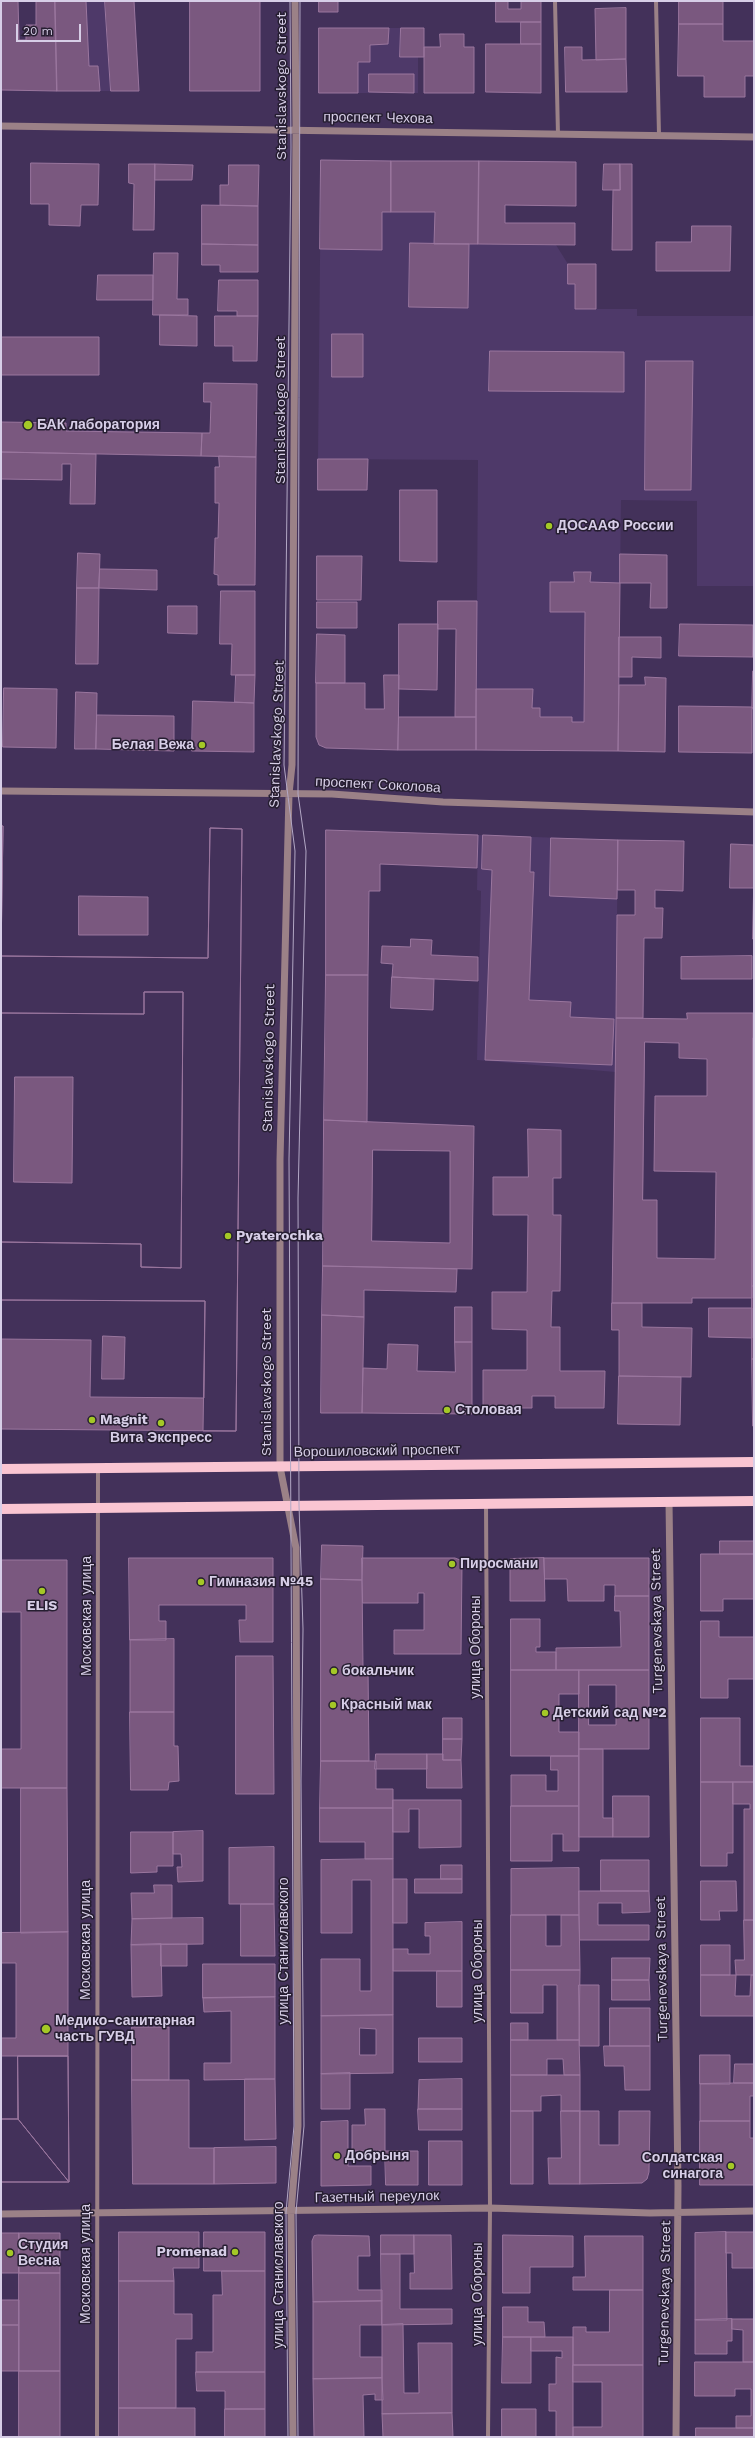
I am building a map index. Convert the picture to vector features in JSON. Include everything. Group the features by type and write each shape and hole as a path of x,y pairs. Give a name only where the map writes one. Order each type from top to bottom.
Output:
{"main road":[{"name":"Ворошиловский проспект","path":"1,1469 754,1462"},
{"path":"1,1509 754,1501"}],"street":[{"name":"Stanislavskogo Street","path":"280,1467 280,1160 289,794 292,757 296,130 295,1"},
{"path":"555,1 558,135"},
{"path":"656,1 659,135"},
{"name":"проспект Чехова","path":"1,126 754,137"},
{"name":"проспект Соколова","path":"1,791 332,794 443,802 754,812"},
{"name":"Московская улица","path":"97,2437 98,1467"},
{"name":"улица Станиславского","path":"280,1467 290,1505 296,1548 298,2118 291,2212 293,2437"},
{"name":"Turgenevskaya Street","path":"670,1501 678,2212 676,2437"},
{"name":"улица Обороны","path":"486,1504 490,2208 488,2437"},
{"name":"Газетный переулок","path":"1,2214 291,2212 490,2208 678,2212 754,2211"}],"shaded area":[{"path":"55,1 134,1 139,91 100,91"},
{"path":"319,28 424,28 424,57 418,57 418,93 319,93"},
{"name":"ДОСААФ России","path":"321,160 479,161 478,244 556,245 568,264 596,264 596,309 637,309 637,316 754,316 754,586 697,586 697,501 621,500 618,751 476,750 478,460 318,459"},
{"path":"478,835 618,840 615,1072 477,1060 481,891 477,890"}],"building":[{"path":"1,1 18,1 19,40 26,40 26,25 36,25 36,1 55,1 57,91 1,90"},
{"path":"55,1 86,1 89,66 98,66 100,91 57,91"},
{"path":"105,1 134,1 139,91 111,91"},
{"path":"190,1 260,1 260,91 190,91"},
{"path":"319,1 338,1 338,12 319,12"},
{"path":"496,1 508,1 508,9 521,9 521,1 541,1 541,22 496,22"},
{"path":"679,1 723,1 723,24 679,24"},
{"path":"626,8 626,59 596,60 595,9"},
{"path":"521,22 541,22 541,44 521,44"},
{"path":"679,24 723,24 723,41 754,41 754,76 745,76 745,97 704,97 704,76 678,76"},
{"path":"319,28 389,28 388,44 370,45 370,62 358,62 358,93 319,93"},
{"path":"401,28 424,28 424,57 400,57"},
{"path":"440,34 464,34 464,47 474,47 474,93 424,93 424,47 440,47"},
{"path":"486,44 541,44 541,93 486,92"},
{"path":"565,47 582,47 582,60 626,59 627,92 566,92"},
{"path":"369,74 414,74 414,93 369,92"},
{"path":"321,160 391,161 391,212 382,212 382,250 320,249"},
{"path":"391,161 479,161 478,244 434,244 435,212 391,212"},
{"path":"479,161 576,162 576,206 505,205 505,223 575,223 575,245 478,244"},
{"path":"31,163 99,164 98,205 81,205 80,226 49,225 49,204 31,204"},
{"path":"129,164 155,164 154,230 133,230 134,184 129,183"},
{"path":"155,164 193,165 192,180 155,180"},
{"path":"604,164 620,164 620,190 603,190"},
{"path":"620,164 632,164 632,250 612,250 613,190 620,190"},
{"path":"229,165 259,165 258,206 220,205 220,185 228,185"},
{"path":"202,205 258,206 258,245 202,244"},
{"path":"692,226 731,226 730,271 656,271 656,242 691,242"},
{"path":"410,243 469,244 468,308 409,307"},
{"path":"202,244 258,245 258,272 220,272 220,265 202,265"},
{"path":"154,253 178,253 177,299 188,299 188,315 153,315"},
{"path":"568,264 596,264 596,309 575,309 575,284 568,284"},
{"path":"98,275 153,275 153,300 97,300"},
{"path":"219,280 258,280 258,316 237,316 237,311 218,311"},
{"path":"160,315 197,316 197,346 160,345"},
{"path":"215,316 258,316 257,361 233,361 233,346 215,346"},
{"path":"332,334 363,334 363,377 332,377"},
{"path":"1,337 99,337 99,375 1,375"},
{"path":"490,351 624,352 624,392 489,391"},
{"path":"646,361 693,361 691,490 645,490"},
{"path":"204,383 257,384 256,457 201,456 202,433 210,433 211,402 204,402"},
{"path":"1,422 66,423 66,431 202,433 201,456 1,452"},
{"path":"1,452 96,454 95,504 70,504 71,464 62,464 62,480 1,479"},
{"path":"219,456 256,457 255,585 218,585 218,575 214,574 215,538 218,538 219,503 215,503 215,467 219,467"},
{"path":"318,459 368,459 367,490 318,490"},
{"path":"400,490 437,490 437,562 400,561"},
{"path":"78,553 100,554 99,588 77,588"},
{"path":"620,554 667,555 667,608 650,608 651,583 620,583"},
{"path":"317,556 362,556 361,600 317,600"},
{"path":"100,569 157,570 157,590 99,588"},
{"path":"574,572 591,572 590,582 620,583 618,751 476,750 476,689 533,689 532,708 540,708 540,717 572,717 572,722 584,722 585,612 550,612 550,582 574,582"},
{"path":"77,588 99,588 98,664 76,664"},
{"path":"221,591 255,591 255,675 231,675 232,644 220,644"},
{"path":"438,601 477,601 476,717 455,717 456,629 438,629"},
{"path":"317,602 357,602 357,628 317,628"},
{"path":"168,606 197,606 197,634 168,633"},
{"path":"754,611 754,657 753,657"},
{"path":"399,624 438,624 437,690 399,689"},
{"path":"680,624 753,625 753,657 679,656"},
{"path":"317,634 345,635 345,683 316,683"},
{"path":"619,637 661,637 661,658 632,657 632,677 619,677"},
{"path":"754,671 754,711 752,707"},
{"path":"236,675 255,675 254,703 235,702"},
{"path":"384,675 399,675 398,750 326,748 319,745 316,737 316,683 365,683 365,709 384,709"},
{"path":"645,677 666,678 665,752 618,751 619,685 645,685"},
{"path":"4,688 57,689 56,748 3,747"},
{"path":"76,692 97,693 96,749 75,749"},
{"path":"193,701 254,703 254,752 192,751"},
{"path":"679,706 752,707 752,753 679,752"},
{"path":"97,715 174,716 174,751 96,749"},
{"path":"399,717 476,717 476,750 398,750"},
{"path":"1,826 3,826 1,956"},
{"path":"1,826 3,826 1,956"},
{"path":"210,828 242,829 236,1431 203,1431 205,1301 1,1300 1,1242 141,1244 141,1267 181,1268 183,992 144,992 144,1014 1,1013 1,956 208,958"},
{"path":"210,828 242,829 236,1431 1,1429 1,1339 91,1340 90,1397 204,1398 205,1301 1,1300 1,1242 141,1244 141,1267 181,1268 183,992 144,992 144,1014 1,1013 1,956 208,958"},
{"path":"326,830 478,835 477,868 380,864 380,891 369,891 368,975 326,975"},
{"path":"483,835 531,837 530,872 534,872 529,1000 571,1002 570,1017 614,1019 612,1065 485,1060 492,870 482,869"},
{"path":"551,838 618,840 617,899 550,896"},
{"path":"618,840 684,841 683,891 655,890 655,908 663,908 662,938 644,938 643,1018 616,1018 617,915 635,915 635,890 618,890"},
{"path":"731,844 754,845 754,888 730,888"},
{"path":"754,871 754,939 753,939"},
{"path":"79,896 148,897 148,935 79,935"},
{"path":"411,939 432,940 431,955 478,957 478,981 392,977 393,964 381,963 382,946 410,947"},
{"path":"752,956 752,979 681,979 681,957"},
{"path":"326,975 368,975 367,1122 324,1120"},
{"path":"392,977 434,979 433,1010 391,1008"},
{"path":"687,1013 753,1013 752,1298 692,1298 692,1303 612,1303 616,1018 687,1019","holes":["645,1042 679,1043 679,1058 707,1059 707,1096 655,1096 654,1171 716,1172 715,1259 657,1258 657,1200 643,1200"]},
{"path":"754,1038 754,1117 753,1117"},
{"path":"15,1077 73,1077 72,1183 14,1182"},
{"path":"754,1117 754,1141 753,1141"},
{"path":"324,1120 474,1126 472,1269 323,1266","holes":["373,1150 450,1151 450,1243 372,1241"]},
{"path":"528,1129 561,1130 561,1178 553,1178 553,1215 561,1215 560,1291 552,1291 551,1327 560,1327 560,1371 605,1371 604,1408 555,1408 555,1396 532,1396 532,1408 483,1408 483,1370 527,1370 527,1330 492,1329 492,1292 527,1292 528,1215 493,1215 493,1177 528,1177"},
{"path":"753,1141 754,1286 752,1286"},
{"path":"323,1266 457,1269 456,1292 364,1290 364,1317 322,1315"},
{"path":"752,1286 754,1286 754,1359 752,1359"},
{"path":"612,1303 642,1303 642,1327 692,1328 691,1377 619,1376 619,1330 612,1330"},
{"path":"455,1307 472,1307 472,1342 455,1342"},
{"path":"709,1308 752,1308 752,1338 709,1337"},
{"path":"322,1315 364,1317 362,1413 321,1413"},
{"path":"103,1336 125,1337 124,1379 102,1379"},
{"path":"455,1342 472,1342 472,1414 362,1413 363,1368 387,1369 388,1344 418,1345 417,1371 455,1372"},
{"path":"752,1359 754,1359 754,1426 753,1426"},
{"path":"619,1376 681,1377 680,1425 618,1424"},
{"path":"720,1541 754,1541 754,1554 720,1554"},
{"path":"322,1545 363,1546 362,1580 321,1579"},
{"path":"701,1554 754,1554 754,1599 723,1599 723,1611 701,1611"},
{"name":"Гимназия №45","path":"129,1558 273,1558 273,1642 240,1642 239,1620 246,1620 246,1605 159,1605 159,1621 166,1621 166,1640 130,1640"},
{"path":"362,1558 455,1558 460,1560 462,1564 461,1654 394,1654 394,1630 424,1630 424,1593 418,1593 418,1603 363,1603"},
{"path":"544,1558 649,1558 649,1596 615,1596 615,1585 604,1585 604,1601 568,1601 567,1579 545,1579"},
{"path":"544,1558 545,1601 510,1601 510,1559"},
{"path":"1,1560 67,1560 67,1788 1,1788 1,1749 21,1749 21,1612 1,1612"},
{"path":"321,1579 362,1580 363,1668 368,1668 369,1761 321,1761"},
{"path":"615,1596 649,1596 649,1670 556,1670 556,1648 621,1647 620,1611 615,1611"},
{"path":"511,1619 540,1619 540,1647 536,1647 536,1652 556,1652 556,1670 511,1670"},
{"path":"701,1621 719,1621 719,1637 754,1637 754,1679 728,1679 728,1698 701,1698"},
{"path":"174,1639 174,1712 130,1712 130,1640"},
{"path":"236,1656 273,1656 274,1794 236,1794"},
{"name":"Детский сад №2","path":"511,1670 579,1670 579,1694 559,1694 559,1732 579,1732 579,1756 511,1756"},
{"path":"579,1670 649,1670 649,1749 579,1749","holes":["589,1685 616,1685 616,1725 589,1725"]},
{"path":"130,1712 174,1712 174,1746 178,1746 179,1781 169,1782 168,1790 131,1790"},
{"path":"443,1718 462,1718 462,1739 443,1739"},
{"path":"701,1718 740,1718 740,1766 754,1766 754,1782 701,1782"},
{"path":"443,1739 462,1739 461,1760 443,1760"},
{"path":"579,1749 603,1749 603,1818 613,1818 613,1837 579,1837"},
{"path":"376,1754 427,1754 427,1769 375,1769"},
{"path":"427,1754 443,1754 443,1760 461,1760 462,1788 427,1788"},
{"path":"551,1756 579,1756 579,1806 511,1806 511,1775 546,1775 546,1791 558,1791 558,1770 551,1770"},
{"path":"321,1761 376,1761 376,1789 393,1789 393,1808 320,1808"},
{"path":"701,1782 733,1782 733,1853 727,1853 727,1866 701,1866"},
{"path":"733,1782 754,1782 754,1920 744,1920 744,1809 750,1809 750,1804 733,1804"},
{"path":"21,1788 67,1788 68,1932 21,1933"},
{"path":"613,1796 649,1796 649,1837 613,1837"},
{"path":"393,1800 461,1800 461,1847 419,1848 419,1809 409,1809 409,1832 393,1832"},
{"path":"511,1806 579,1806 579,1851 563,1851 563,1834 552,1834 552,1861 511,1861"},
{"path":"320,1808 393,1808 393,1859 365,1859 365,1842 320,1842"},
{"path":"203,1831 203,1881 178,1882 177,1867 182,1867 181,1854 173,1854 173,1832"},
{"path":"131,1832 173,1832 173,1866 157,1866 157,1872 131,1873"},
{"path":"274,1847 274,1904 229,1904 229,1848"},
{"path":"393,1859 393,2015 321,2016 321,1959 360,1959 360,1991 371,1991 371,1880 352,1880 352,1933 321,1933 321,1860"},
{"path":"601,1860 649,1860 649,1891 601,1891"},
{"path":"441,1865 462,1865 462,1879 441,1879"},
{"path":"579,1868 579,1915 511,1915 511,1869"},
{"path":"393,1879 407,1879 407,1923 393,1923"},
{"path":"415,1879 462,1879 462,1893 415,1893"},
{"path":"701,1881 736,1881 737,1911 719,1911 720,1920 701,1920"},
{"path":"154,1885 172,1885 172,1918 132,1919 131,1893 154,1893"},
{"path":"579,1891 649,1891 650,1912 622,1913 622,1903 598,1903 598,1925 649,1925 649,1940 580,1940"},
{"path":"241,1904 274,1904 275,1956 241,1956"},
{"path":"511,1915 546,1915 546,1946 561,1946 561,1915 579,1915 580,1970 511,1970"},
{"path":"203,1918 203,1944 131,1945 132,1919"},
{"path":"744,1920 754,1920 754,1975 736,1975 735,1960 744,1960"},
{"path":"462,1922 462,1971 393,1971 393,1949 408,1949 408,1954 430,1954 430,1936 425,1936 425,1923"},
{"path":"68,1932 68,2056 1,2056 1,2038 16,2038 16,1963 1,1963 1,1933"},
{"path":"161,1944 162,1996 132,1997 131,1945"},
{"path":"161,1944 187,1944 187,1966 161,1966"},
{"path":"701,1945 730,1945 730,1975 701,1975"},
{"path":"612,1958 650,1958 649,1980 612,1980"},
{"path":"203,1964 275,1964 275,1997 203,1998"},
{"path":"511,1970 580,1970 579,2040 557,2040 557,1985 543,1985 543,2013 511,2013"},
{"path":"437,1971 462,1971 462,2007 437,2007"},
{"path":"701,1975 736,1975 735,1996 750,1996 751,1975 754,1975 754,2016 701,2016"},
{"path":"612,1980 649,1980 650,2000 612,2000"},
{"path":"579,1985 599,1985 599,2046 580,2046"},
{"path":"275,1997 275,2079 204,2080 204,2063 231,2063 231,2011 204,2012 203,1998"},
{"path":"610,2008 650,2008 650,2046 610,2046"},
{"path":"393,2015 393,2073 321,2074 321,2016","holes":["360,2028 376,2029 376,2055 360,2055"]},
{"path":"511,2023 528,2023 528,2040 511,2040"},
{"path":"132,2027 169,2027 169,2080 132,2080"},
{"path":"419,2038 462,2038 462,2062 419,2062"},
{"path":"511,2040 579,2040 580,2075 564,2075 563,2059 547,2059 547,2075 511,2075"},
{"path":"604,2046 650,2046 650,2090 625,2090 624,2066 605,2066"},
{"path":"700,2055 730,2055 730,2084 700,2084"},
{"path":"18,2056 68,2056 69,2182 1,2182 1,2119 18,2119"},
{"path":"18,2056 68,2056 69,2182 18,2119"},
{"path":"735,2064 754,2064 754,2083 734,2083"},
{"path":"350,2073 350,2109 321,2109 321,2074"},
{"path":"511,2075 580,2075 580,2111 561,2111 561,2095 541,2096 541,2111 511,2111"},
{"path":"245,2079 275,2079 276,2139 245,2140"},
{"path":"462,2079 462,2109 418,2109 419,2080"},
{"path":"132,2080 189,2080 189,2148 214,2148 214,2184 133,2184"},
{"path":"754,2083 754,2096 750,2096 750,2121 700,2121 700,2084"},
{"path":"365,2109 385,2109 385,2151 352,2151 352,2125 365,2125"},
{"path":"418,2109 462,2109 462,2130 419,2130"},
{"path":"511,2111 533,2111 533,2184 511,2184"},
{"path":"561,2111 580,2111 580,2184 549,2184 548,2158 561,2158"},
{"path":"580,2111 599,2111 599,2145 619,2145 619,2111 650,2111 649,2172 647,2179 642,2183 580,2184"},
{"path":"1,2119 18,2119 69,2182 1,2182"},
{"path":"348,2121 348,2166 371,2166 371,2185 321,2186 321,2122"},
{"path":"700,2121 750,2121 750,2138 754,2138 754,2185 700,2185"},
{"path":"429,2141 462,2141 462,2185 429,2185"},
{"path":"276,2147 276,2183 214,2184 214,2148"},
{"path":"385,2151 418,2151 418,2185 386,2185"},
{"path":"119,2232 199,2232 199,2268 173,2268 174,2281 119,2281"},
{"name":"Promenad","path":"204,2232 265,2232 265,2271 204,2271"},
{"path":"726,2232 754,2232 754,2268 732,2268 732,2253 726,2253"},
{"path":"726,2232 727,2320 695,2320 695,2233"},
{"name":"Студия Весна","path":"1,2233 19,2233 19,2273 1,2273"},
{"path":"19,2233 60,2233 60,2273 19,2273"},
{"path":"381,2235 414,2235 414,2254 381,2254"},
{"path":"414,2235 451,2235 452,2289 410,2289 410,2273 414,2273"},
{"path":"503,2235 573,2236 573,2267 530,2267 530,2293 503,2293"},
{"path":"314,2236 369,2236 370,2256 358,2256 358,2290 382,2290 382,2301 313,2302 312,2241"},
{"path":"585,2236 643,2236 643,2290 573,2290 573,2277 585,2277"},
{"path":"381,2254 400,2254 400,2309 452,2309 452,2324 382,2325"},
{"path":"222,2271 265,2271 265,2372 196,2372 196,2352 213,2352 213,2295 222,2295"},
{"path":"19,2273 60,2273 60,2371 19,2371"},
{"path":"119,2281 174,2281 174,2314 192,2314 192,2339 176,2339 176,2408 119,2408"},
{"path":"610,2290 643,2290 643,2365 573,2365 573,2327 586,2327 586,2332 609,2332"},
{"name":"Студия Весна","path":"1,2300 19,2300 19,2325 1,2325"},
{"path":"382,2301 382,2325 360,2325 360,2357 382,2357 382,2378 313,2379 313,2302"},
{"path":"503,2307 528,2307 528,2322 544,2322 545,2337 503,2337"},
{"path":"732,2319 732,2341 727,2341 727,2354 695,2354 695,2320"},
{"path":"732,2319 754,2319 754,2362 743,2362 743,2330 732,2329"},
{"path":"403,2324 404,2393 419,2393 418,2343 452,2343 452,2413 382,2414 382,2325"},
{"path":"1,2325 19,2325 19,2371 1,2371"},
{"path":"503,2337 531,2337 531,2383 502,2383"},
{"path":"531,2337 573,2337 573,2437 556,2437 556,2411 549,2411 549,2384 556,2384 556,2357 562,2358 562,2351 531,2351"},
{"path":"695,2362 754,2362 754,2428 736,2428 736,2416 751,2416 751,2389 735,2389 735,2396 695,2396"},
{"path":"573,2365 643,2365 643,2437 573,2437 573,2427 602,2427 602,2382 573,2382"},
{"path":"19,2371 60,2371 60,2437 19,2437"},
{"path":"196,2372 265,2372 265,2409 225,2409 225,2391 197,2391"},
{"path":"382,2378 383,2400 375,2400 375,2394 363,2395 364,2437 314,2437 313,2379"},
{"path":"119,2408 195,2408 195,2437 119,2437"},
{"path":"225,2409 265,2409 265,2437 225,2437"},
{"path":"502,2409 536,2409 536,2437 502,2437"},
{"path":"452,2413 453,2437 383,2437 382,2414"},
{"path":"696,2428 754,2428 754,2437 696,2437"}],"tram line":[{"path":"288,2437 286,2212 294,2126 289,1159 295,851 284,765 291,147 290,1"},
{"path":"298,2437 296,2212 304,2126 301,1781 303,1629 299,1505 298,1198 306,851 298,794 300,1"}],"place":[{"name":"БАК лаборатория","path":"28,425"},
{"name":"ДОСААФ России","path":"549,526"},
{"name":"Белая Вежа","path":"202,745"},
{"name":"Pyaterochka","path":"228,1236"},
{"name":"Столовая","path":"447,1410"},
{"name":"Magnit","path":"92,1420"},
{"name":"Вита Экспресс","path":"161,1423"},
{"name":"Пиросмани","path":"452,1564"},
{"name":"Гимназия №45","path":"201,1582"},
{"name":"ELIS","path":"42,1591"},
{"name":"бокальчик","path":"334,1671"},
{"name":"Красный мак","path":"333,1705"},
{"name":"Детский сад №2","path":"545,1713"},
{"name":"Медико-санитарная часть ГУВД","path":"46,2029"},
{"name":"Добрыня","path":"337,2156"},
{"name":"Солдатская синагога","path":"731,2166"},
{"name":"Promenad","path":"235,2252"},
{"name":"Студия Весна","path":"10,2253"}]}
